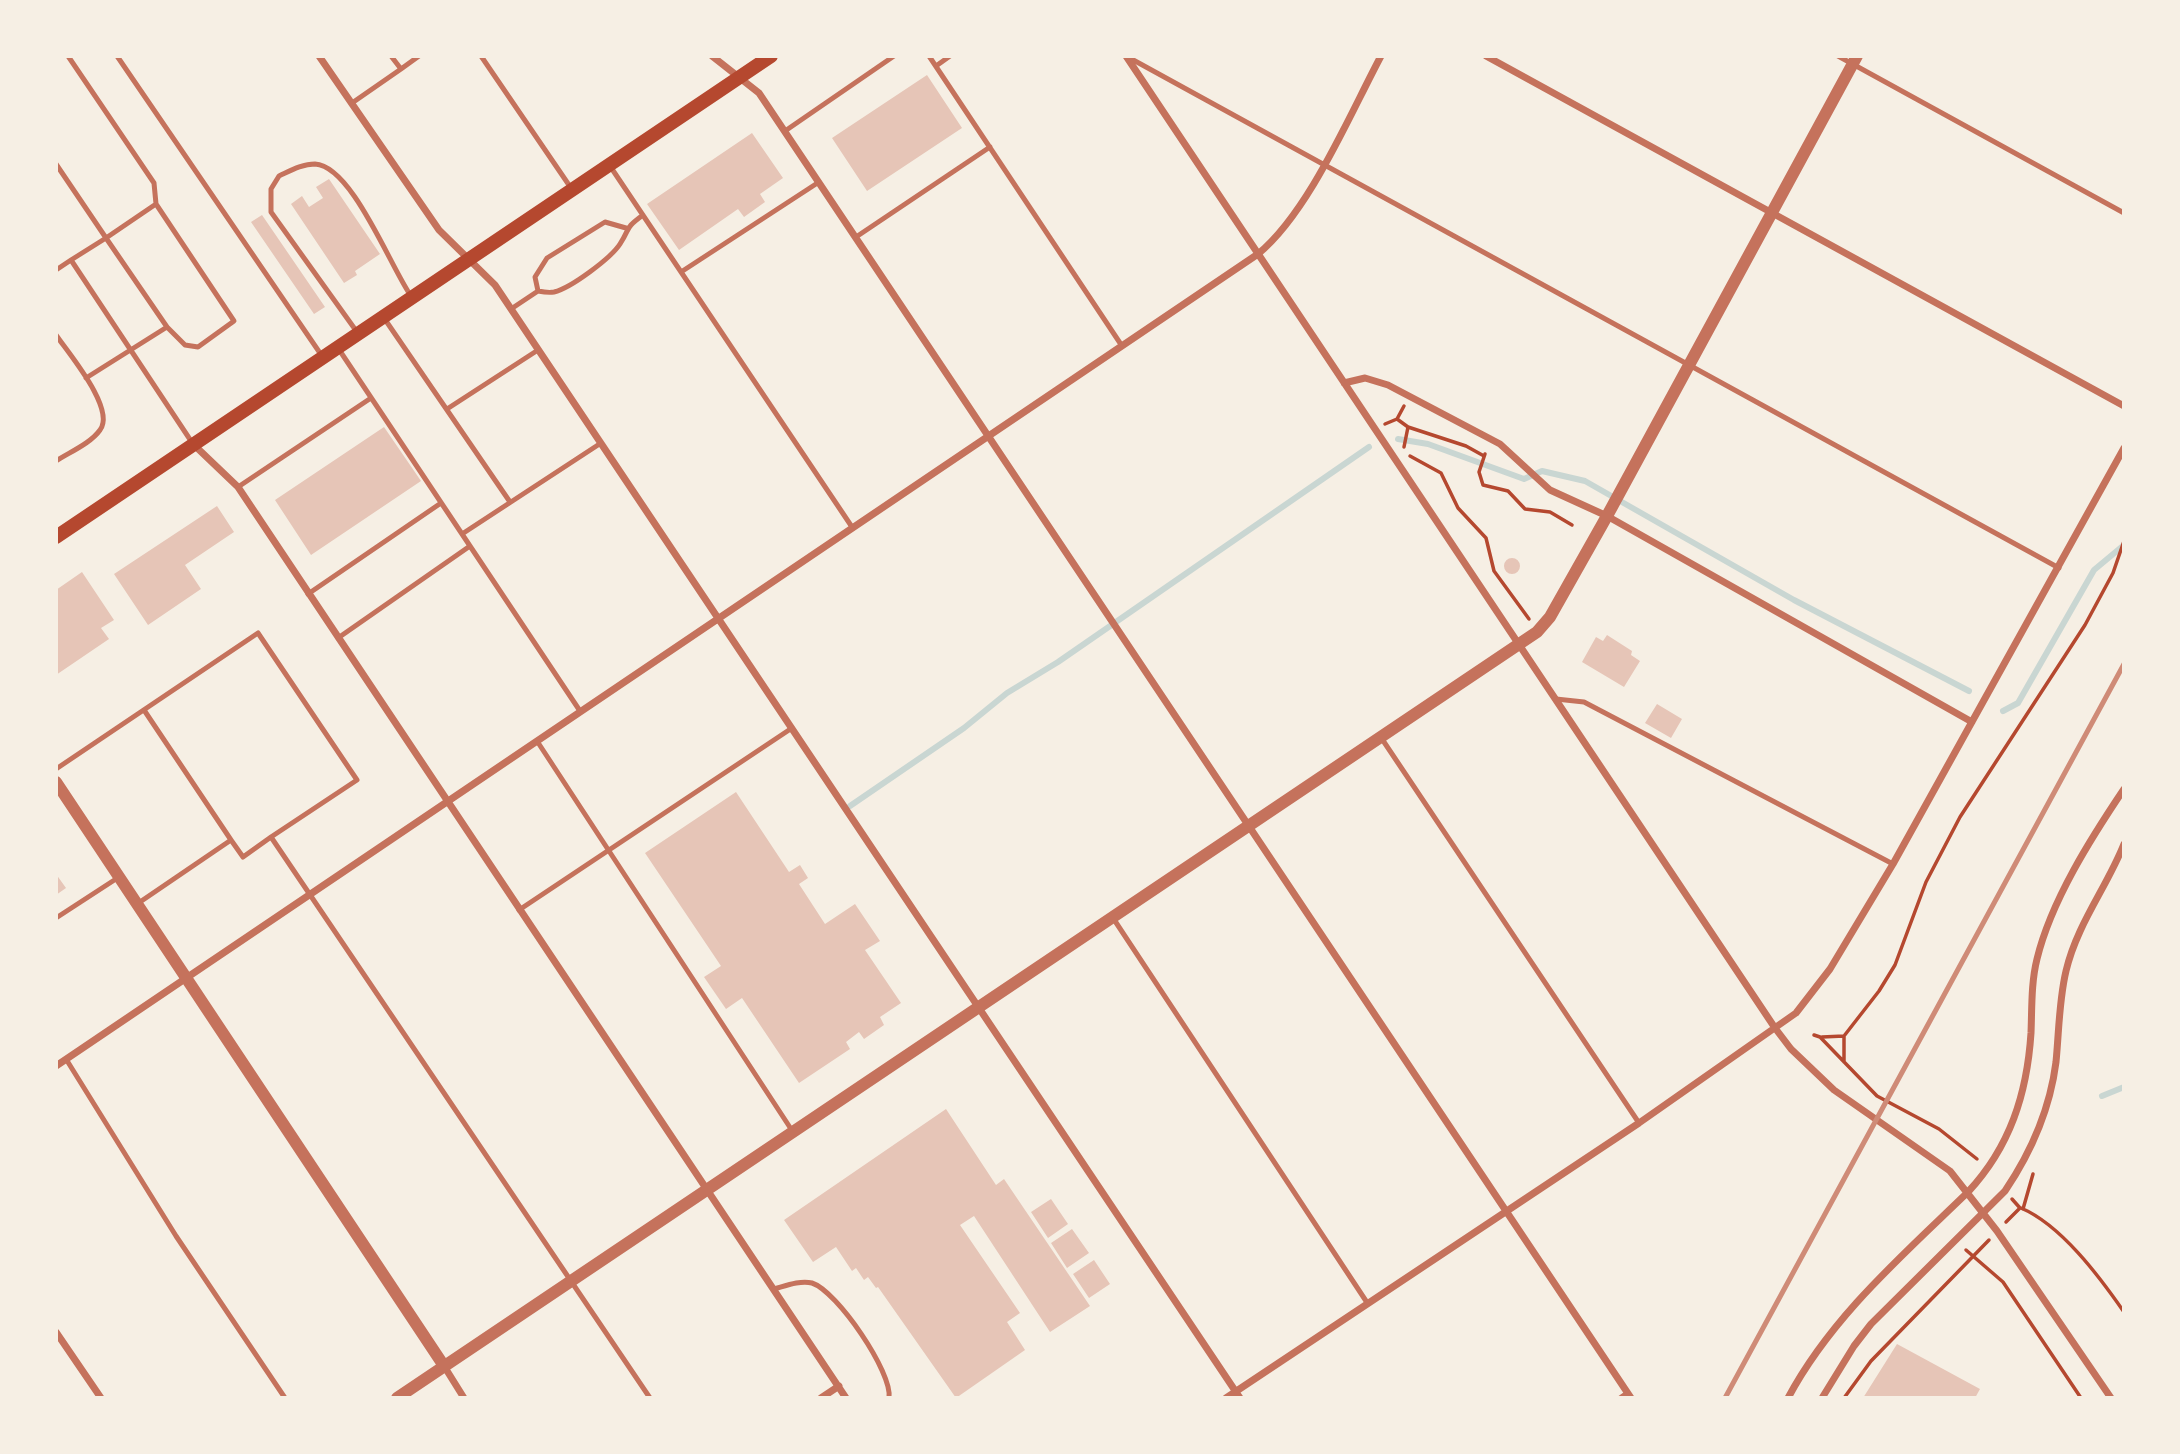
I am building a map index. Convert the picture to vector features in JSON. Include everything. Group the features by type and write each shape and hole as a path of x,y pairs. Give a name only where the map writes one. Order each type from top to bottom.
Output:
{"main road":[{"path":"56,537 468,257 771,56"}],"street":[{"path":"319,56 439,230 495,285 1238,1395"},
{"path":"712,56 759,93 1629,1396"},
{"path":"1126,56 1775,1028 1791,1049 1834,1090 1950,1171 1984,1213 2111,1398"},
{"path":"59,1062 1258,254 1287,226 1381,56"},
{"path":"1486,56 2124,406"},
{"path":"397,1398 1519,644 1550,617 1855,60"},
{"path":"1344,383 1365,379 1388,385 1500,444 1550,490 1609,511 1972,722"},
{"path":"193,444 238,487 846,1398"},
{"path":"1226,1398 1238,1395 1796,1013 1830,969 1893,864 2124,448"},
{"path":"56,782 464,1398"},
{"path":"1788,1398 1812,1355 1838,1322 1968,1192 1987,1171 2003,1147 2017,1112 2028,1069 2032,987 2045,932 2058,902 2124,789"},
{"path":"1822,1398 1871,1324 2005,1191 2037,1135 2052,1086 2060,1008 2072,950 2124,844"},
{"path":"56,1332 101,1398"},
{"path":"821,1398 839,1386"}],"lane":[{"path":"56,164 167,327 185,345 198,348 234,321 156,204 154,183 68,56"},
{"path":"117,56 322,356"},
{"path":"391,56 401,69"},
{"path":"352,103 419,56"},
{"path":"481,56 571,188"},
{"path":"785,131 894,56"},
{"path":"929,56 1122,346"},
{"path":"936,66 950,56"},
{"path":"1126,56 2059,568"},
{"path":"1838,56 1855,60 2124,213"},
{"path":"856,237 990,147"},
{"path":"608,163 852,527"},
{"path":"357,332 271,212 271,189 279,176 314,164 329,168 342,178 382,242 394,271 411,296"},
{"path":"681,272 819,182"},
{"path":"56,270 156,204"},
{"path":"511,309 538,291 552,293 566,287 610,256 621,243 626,228 643,215"},
{"path":"538,291 535,277 547,258 605,222 626,228"},
{"path":"71,260 128,350 193,444"},
{"path":"382,315 510,502"},
{"path":"86,378 167,327"},
{"path":"56,335 102,404 104,418 102,428 56,461"},
{"path":"336,346 580,712"},
{"path":"447,409 538,350"},
{"path":"238,487 371,398"},
{"path":"461,534 601,443"},
{"path":"309,594 441,503"},
{"path":"338,638 470,546"},
{"path":"56,769 258,633 356,780 243,857 144,710"},
{"path":"1556,699 1584,702 1893,864"},
{"path":"519,910 792,728"},
{"path":"1380,737 1639,1123"},
{"path":"537,741 793,1132"},
{"path":"271,837 650,1398"},
{"path":"137,904 231,840"},
{"path":"56,918 119,877"},
{"path":"1112,917 1368,1304"},
{"path":"59,1062 285,1398"},
{"path":"774,1289 804,1282 828,1292 881,1367 890,1390 889,1398"},
{"path":"1620,1398 1629,1396"}],"path":[{"path":"1390,422 1397,419 1404,407"},
{"path":"1397,419 1408,427 1466,446 1484,456 1479,472 1483,485 1508,491 1525,509 1550,512 1572,525"},
{"path":"1408,427 1404,446 1413,458 1441,472 1458,508 1486,538 1494,571 1522,609"},
{"path":"1843,1062 1844,1036 1879,991 1895,965 1926,882 1960,817 2085,625 2118,560 2124,541"},
{"path":"1814,1035 1844,1036"},
{"path":"1820,1037 1885,1101 1939,1129 1974,1156"},
{"path":"2012,1200 2020,1208 2039,1216 2055,1229 2124,1312"},
{"path":"2011,1217 2020,1208"},
{"path":"1966,1250 2003,1282 2081,1398"},
{"path":"1844,1398 1871,1361 1979,1250"}],"building":[{"path":"927,75 962,128 867,191 832,138"},
{"path":"752,133 783,178 760,194 765,202 744,217 738,209 679,250 647,204"},
{"path":"329,179 380,254 355,271 357,275 344,283 291,204 302,196 309,207 323,198 316,187"},
{"path":"262,215 325,307 314,314 251,222"},
{"path":"384,427 421,481 311,555 275,500"},
{"path":"217,506 234,532 185,565 201,589 148,625 114,574"},
{"path":"1512,558 1520,566 1512,574 1504,566"},
{"path":"82,572 114,620 101,628 109,639 56,675 56,590"},
{"path":"1607,635 1632,651 1631,655 1640,661 1624,687 1582,662 1596,637 1603,641"},
{"path":"1657,704 1682,719 1671,738 1645,723"},
{"path":"736,792 789,872 800,865 808,878 799,884 825,924 855,904 880,941 865,950 901,1003 880,1017 884,1025 864,1039 859,1032 846,1042 850,1049 799,1083 742,998 726,1009 704,977 721,966 645,853"},
{"path":"56,874 66,888 56,895"},
{"path":"946,1109 996,1185 1004,1179 1090,1306 1050,1332 974,1216 960,1225 1020,1313 1007,1322 1025,1350 956,1398 878,1287 876,1288 868,1277 864,1280 856,1268 852,1271 836,1247 813,1262 784,1220"},
{"path":"1051,1199 1068,1224 1048,1238 1031,1212"},
{"path":"1072,1229 1089,1253 1067,1268 1051,1243"},
{"path":"1094,1260 1110,1284 1089,1298 1073,1274"},
{"path":"1897,1344 1980,1389 1975,1398 1863,1398"}],"waterway":[{"path":"1398,439 1428,444 1524,479 1542,471 1585,481 1794,600 1969,691"},
{"path":"850,806 964,728 1007,693 1058,662 1369,447"},
{"path":"2003,711 2018,703 2094,570 2124,545"},
{"path":"2102,1096 2124,1087"}],"railway":[{"path":"1725,1398 2124,664"}]}
